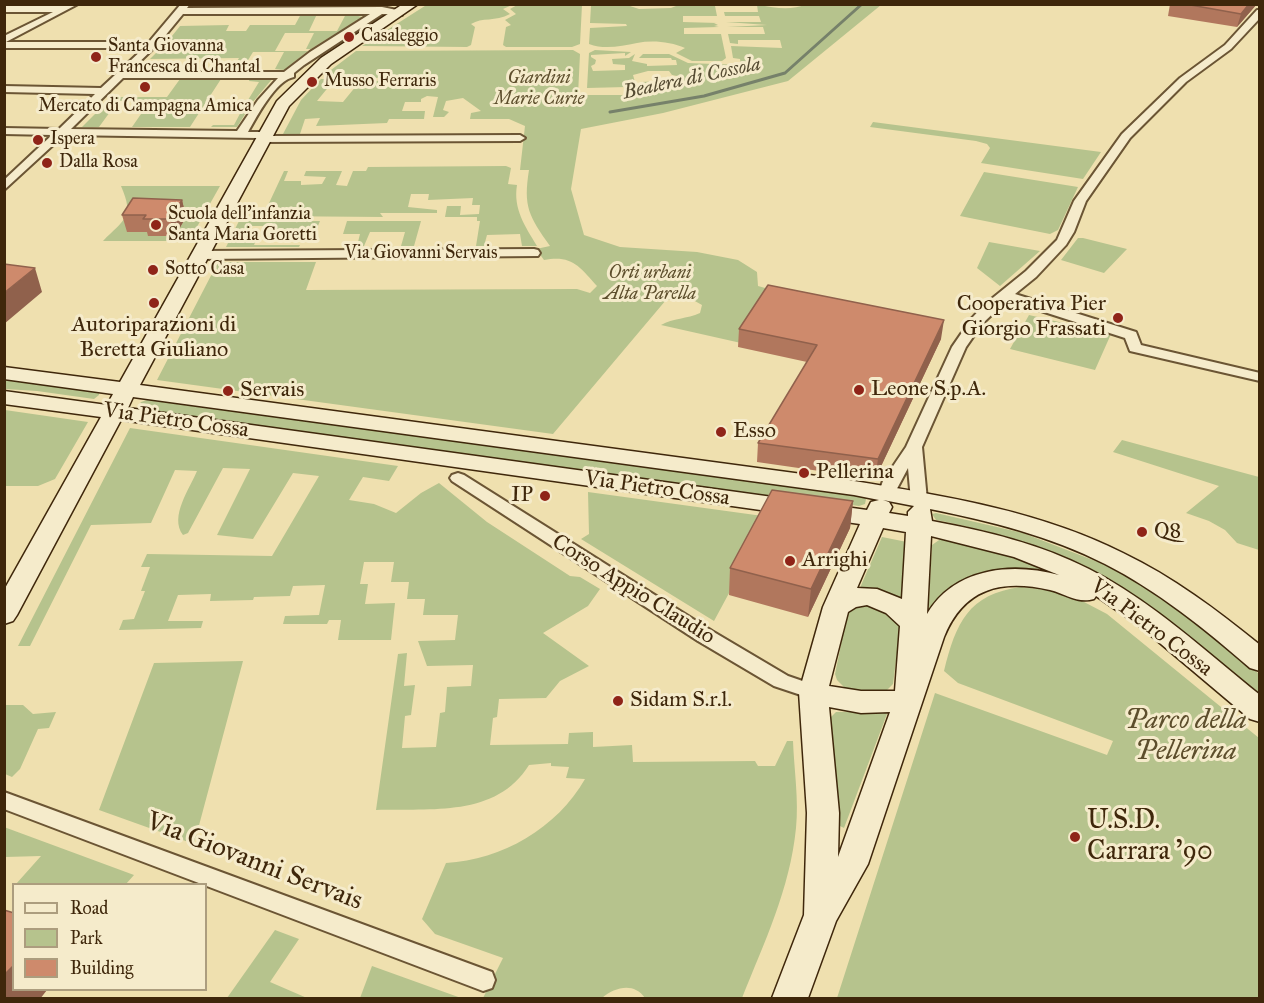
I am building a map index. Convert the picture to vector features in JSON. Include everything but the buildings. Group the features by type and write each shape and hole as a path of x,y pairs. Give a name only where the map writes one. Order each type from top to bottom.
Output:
{"main road":[{"path":"4,615 282,104 307,76 331,56 395,9 412,4"},
{"name":"Via Pietro Cossa","path":"4,373 127,389 920,513 991,514 1080,543 1139,572 1183,599 1260,661"},
{"name":"Via Pietro Cossa","path":"4,397 880,506"},
{"path":"821,916 824,813 813,692 836,607 880,506"},
{"path":"909,700 920,513"},
{"name":"Via Pietro Cossa","path":"920,513 971,536 1018,549 1051,562 1091,582 1146,620 1260,711"},
{"path":"790,999 821,916 852,864 935,628 946,605 964,590 987,580 1036,578 1070,586 1146,620"},
{"path":"836,607 846,600 877,597 900,608 912,622"},
{"path":"813,692 832,699 857,703 879,704 909,700"}],"street":[{"path":"4,9 71,7"},
{"path":"4,40 71,7"},
{"path":"4,187 10,176 63,132 152,45 184,8 395,9"},
{"path":"241,134 259,104 287,74 313,53 382,10"},
{"path":"880,506 891,480 914,447 959,347 989,308 1031,274 1062,242 1080,201 1126,136 1184,80 1228,47 1260,12"},
{"path":"4,45 152,45"},
{"path":"121,75 287,74 307,76"},
{"path":"4,89 104,91"},
{"path":"4,131 241,134 264,137 520,138"},
{"name":"Via Giovanni Servais","path":"200,255 534,253"},
{"path":"1005,295 1131,335 1135,348 1260,377"},
{"path":"914,447 920,513"},
{"name":"Corso Appio Claudio","path":"458,478 705,636 782,681 813,692"},
{"name":"Via Giovanni Servais","path":"4,800 483,980"}],"green space":[{"path":"428,4 512,5 503,9 510,14 471,24 475,27 471,45 467,47 362,46"},
{"path":"519,4 582,5 580,44 572,47 506,47 503,45 506,27 511,25 505,20 516,14 510,9"},
{"path":"681,4 715,6 717,16 683,16 683,22 718,23 714,23 718,25 714,26 719,27 684,28 684,34 721,34 726,58 722,61 692,61 676,53 685,48 662,42 607,47 589,44 590,28 627,26 626,24 590,23 591,6 627,5 639,9 671,8"},
{"path":"751,4 783,8 795,8 807,4 881,5 788,81 663,113 581,129 571,189 584,235 620,247 697,252 738,260 757,272 758,286 776,291 741,343 661,325 700,313 702,305 693,300 666,300 553,434 157,380 218,262 316,262 306,290 577,289 590,293 597,286 580,268 562,259 544,260 536,249 550,246 529,211 527,183 529,170 520,170 525,126 509,119 470,119 471,113 481,111 463,98 446,101 443,110 449,112 444,117 433,117 438,97 427,96 421,99 421,102 405,102 402,111 425,111 424,119 389,119 387,123 316,126 320,118 305,119 300,134 283,134 301,100 321,79 335,79 317,101 343,102 361,80 379,81 378,87 415,86 416,77 380,78 328,75 327,73 356,51 573,50 580,54 578,95 632,95 651,86 642,82 678,80 677,76 672,75 669,71 648,71 633,75 635,82 626,87 587,88 589,53 595,50 631,52 625,56 625,53 591,55 596,60 591,66 593,71 625,70 625,65 613,64 612,59 629,58 635,54 632,61 647,64 647,66 677,65 676,60 671,58 639,58 643,54 669,54 688,63 741,65 740,59 733,58 731,46 782,48 780,40 738,40 738,44 730,43 728,34 765,34 763,27 727,27 767,25 726,22 761,22 759,16 725,16 724,12 758,12 757,5 723,6"},
{"path":"301,14 317,14 309,31 337,31 346,14 361,14 358,16 362,17 311,49 306,49 314,33 285,33 275,51 308,51 284,70 275,69 284,52 253,52 242,70 232,70 239,58 150,59 180,26 229,25 226,31 246,31 250,25 295,25"},
{"path":"250,78 273,78 252,103 237,127 211,127 213,125 234,125 245,104 227,104 229,100 248,100 259,82 249,81"},
{"path":"180,79 221,79 190,127 132,127 150,101 118,101 99,127 82,127 112,97 167,97"},
{"path":"873,122 1101,152 1083,179 981,163 990,148 987,144 870,127"},
{"path":"506,166 511,168 508,184 517,185 518,210 537,246 522,246 520,234 487,235 484,246 476,246 480,221 477,221 477,217 445,217 447,206 461,206 460,215 479,214 480,205 472,205 473,198 428,200 429,194 411,194 408,207 437,210 437,213 380,213 383,217 263,216 284,171 288,171 284,181 301,181 301,185 322,184 326,177 304,176 306,171 342,171 336,185 347,186 353,171 366,171 368,167"},
{"path":"984,172 1078,187 1058,230 1050,234 960,216"},
{"path":"121,186 220,186 189,241 103,241 122,222 127,212"},
{"path":"239,221 320,221 315,233 270,233 273,226 249,226 244,237 257,238 254,245 300,245 299,247 226,247"},
{"path":"347,221 421,221 414,246 401,246 405,232 370,232 364,246 357,246 360,234 343,234"},
{"path":"1078,238 1127,249 1104,273 1061,260"},
{"path":"989,242 1040,251 1000,286 977,268"},
{"path":"1029,315 1111,334 1095,370 1010,349"},
{"path":"5,379 99,392 99,395 94,399 5,389"},
{"path":"147,400 862,496 866,499 865,504 859,506 804,498 786,498 140,409 138,406 141,402"},
{"path":"5,410 88,422 55,479 38,486 5,486"},
{"path":"130,428 398,466 389,481 363,477 349,500 374,504 396,513 421,493 439,483 487,522 570,576 580,577 600,589 588,606 543,633 589,666 560,681 546,698 499,699 497,717 493,718 490,745 568,744 569,733 593,732 593,747 632,745 633,762 755,761 758,766 775,766 787,741 793,741 797,807 793,851 775,915 742,998 645,998 635,990 624,988 613,991 602,998 483,998 503,958 435,934 422,919 446,863 487,856 526,838 559,812 585,779 566,778 569,767 551,766 551,763 529,765 515,782 499,794 481,802 440,809 376,810 398,654 407,653 404,686 415,685 411,715 405,716 402,748 436,747 440,713 445,712 447,687 471,686 473,665 427,666 418,641 455,640 458,615 423,615 425,599 407,599 409,582 391,582 394,562 364,562 360,584 368,584 365,604 395,603 391,640 338,640 341,620 329,620 327,624 283,624 285,616 319,615 325,585 293,586 290,596 254,597 253,600 210,601 211,594 178,595 168,621 203,621 201,628 119,630 123,620 134,619 145,591 141,591 150,567 141,567 147,554 272,556 319,476 293,473 253,539 217,535 250,469 223,468 188,533 183,535 179,528 179,511 197,471 175,470 151,523 91,525 30,646 18,646"},
{"path":"1122,440 1259,477 1259,550 1237,543 1225,530 1209,521 1186,513 1219,486 1113,452"},
{"path":"588,492 770,517 714,621 581,539 589,534"},
{"path":"932,514 1023,533 1116,569 1158,593 1222,641 1259,674 1259,697 1156,612 1099,575 1077,563 1031,545 936,520"},
{"path":"882,537 907,542 902,600 881,592 859,590"},
{"path":"942,538 1020,559 1068,580 1026,571 928,620 932,545"},
{"name":"U.S.D. Carrara '90","path":"1021,587 1065,592 1107,614 1259,738 1259,998 837,998 935,693 1107,755 1113,741 958,683 944,671 954,639 967,614 988,596"},
{"path":"873,604 901,622 893,684 883,694 849,692 837,680 835,674 847,615 856,605"},
{"path":"243,661 194,844 99,810 154,663"},
{"path":"5,705 23,705 33,714 56,712 49,728 38,729 20,769 12,777 5,774"},
{"path":"882,711 887,714 844,828 838,825 828,720 836,712"},
{"path":"4,827 134,875 127,883 17,883 41,856 5,857"},
{"path":"275,930 299,939 270,982 307,998 227,998"},
{"path":"372,966 461,998 360,998"}],"waterway":[{"name":"Bealera di Cossola","path":"610,112 704,96 785,73 862,4"}],"place":[{"name":"Casaleggio","path":"349,37"},
{"name":"Santa Giovanna Francesca di Chantal","path":"96,57"},
{"name":"Musso Ferraris","path":"312,82"},
{"name":"Mercato di Campagna Amica","path":"145,87"},
{"name":"Ispera","path":"38,140"},
{"name":"Dalla Rosa","path":"47,163"},
{"name":"Scuola dell'infanzia Santa Maria Goretti","path":"156,225"},
{"name":"Sotto Casa","path":"153,270"},
{"name":"Autoriparazioni di Beretta Giuliano","path":"154,303"},
{"name":"Cooperativa Pier Giorgio Frassati","path":"1118,318"},
{"name":"Leone S.p.A.","path":"859,390"},
{"name":"Servais","path":"228,391"},
{"name":"Esso","path":"721,432"},
{"name":"Pellerina","path":"804,473"},
{"name":"IP","path":"545,496"},
{"name":"Q8","path":"1142,532"},
{"name":"Arrighi","path":"790,561"},
{"name":"Sidam S.r.l.","path":"618,701"},
{"name":"U.S.D. Carrara '90","path":"1075,837"}],"park label":[{"name":"Giardini Marie Curie","path":"539,89"},
{"name":"Orti urbani Alta Parella","path":"650,284"},
{"name":"Parco della Pellerina","path":"1186,736"}]}
